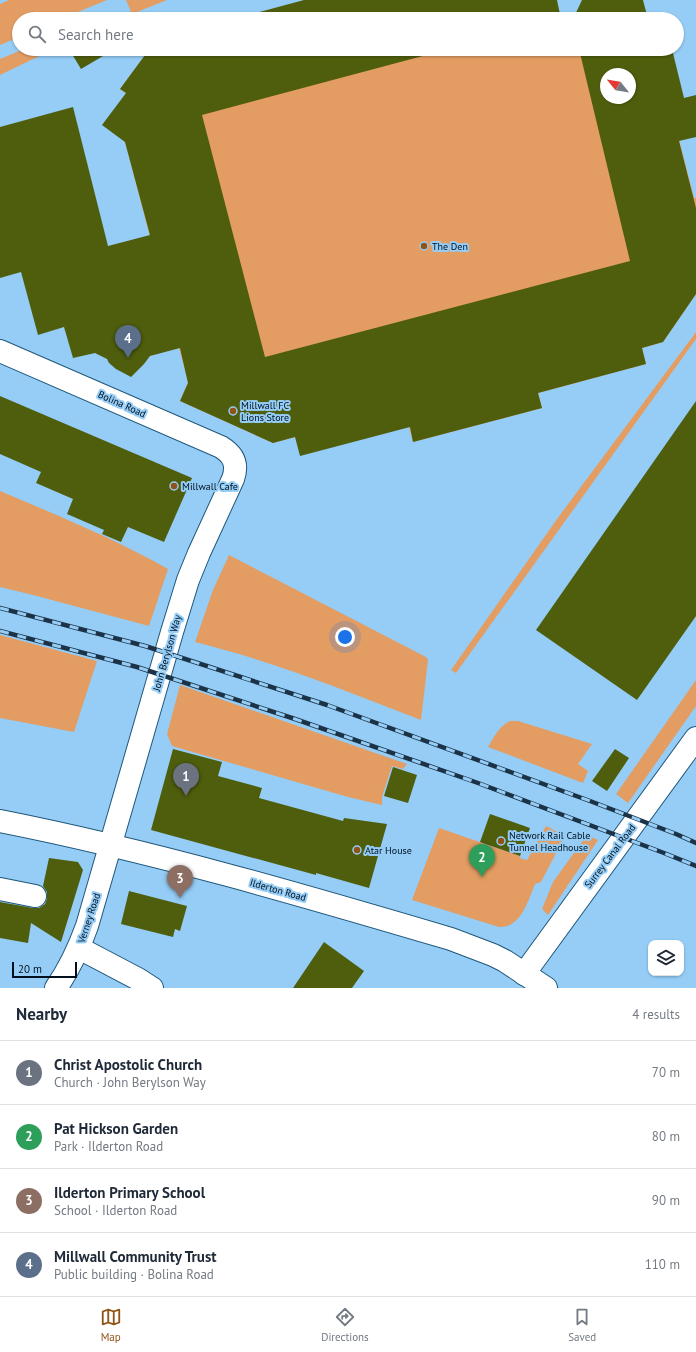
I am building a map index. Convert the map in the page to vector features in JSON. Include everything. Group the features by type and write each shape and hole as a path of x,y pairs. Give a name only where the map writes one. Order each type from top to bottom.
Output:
{"street":[{"name":"Bolina Road","path":"0,351 221,447 233,457 236,466"},
{"name":"John Berylson Way","path":"112,844 188,580 233,479 236,466"},
{"name":"Surrey Canal Road","path":"524,974 696,738"},
{"name":"Ilderton Road","path":"0,821 112,844 451,939 493,955 546,988"},
{"name":"Verney Road","path":"56,988 68,971 79,948 112,844"},
{"path":"0,889 35,896"},
{"path":"79,948 152,988"}],"shaded area":[{"path":"9,0 107,0 78,12 12,12 12,40 0,45 0,4"},
{"path":"126,0 167,0 137,12 131,12"},
{"path":"12,54 12,56 39,56 0,75 0,59"},
{"name":"The Den","path":"144,56 658,56 694,198 696,198 696,294 663,342 642,348 646,364 538,393 542,408 413,442 409,427 295,437 273,443 180,401 188,382 123,134 126,93 120,89"},
{"path":"696,332 696,339 456,673 451,670 557,519"},
{"path":"0,491 107,537 168,569 149,626 0,587"},
{"path":"229,555 426,657 428,660 421,720 281,667 195,642 213,590"},
{"path":"0,635 97,661 74,732 0,718"},
{"path":"696,680 696,706 628,803 616,794"},
{"path":"180,685 407,764 403,769 392,766 382,797 382,805 348,797 172,746 167,734"},
{"path":"510,721 518,721 592,744 578,764 588,771 583,783 488,747 500,729"},
{"path":"546,826 565,836 541,882 535,884 523,912 513,923 507,926 499,927 412,900 439,828 520,856 520,858 527,860"},
{"path":"587,835 598,840 548,915 542,909 553,882"}],"building":[{"path":"304,0 557,0 560,12 260,12"},
{"path":"582,0 643,0 646,12 576,12"},
{"path":"73,56 103,56 81,69"},
{"path":"144,56 423,56 202,115 265,357 630,261 581,56 674,56 684,98 696,95 696,137 679,141 696,208 696,294 663,342 642,348 646,364 538,393 542,408 413,442 410,427 300,456 295,437 273,443 180,401 188,383 180,348 150,356 131,377 116,369 107,359 95,353 73,358 64,327 38,335 21,272 0,278 0,127 73,107 108,246 150,235 125,142 102,125 126,93 120,89"},
{"path":"0,396 192,478 164,542 128,527 121,542 102,534 104,530 67,514 73,499 36,483 41,472 0,454"},
{"path":"696,401 696,616 637,700 536,630"},
{"path":"173,749 222,762 218,776 262,788 259,798 343,821 344,818 387,824 369,888 151,830"},
{"path":"615,749 629,758 607,791 592,781"},
{"path":"393,767 417,775 408,803 384,796"},
{"path":"490,814 530,828 520,856 480,842"},
{"path":"49,858 78,862 83,870 61,942 31,923 28,943 0,938 0,902 33,908 39,908 45,904 47,892 43,886"},
{"path":"129,891 187,906 180,931 175,929 173,937 121,924"},
{"path":"324,942 364,971 352,988 293,988"}],"railway":[{"path":"0,608 145,646 327,705 590,801 696,843"},
{"path":"0,631 137,667 295,719 478,783 696,866"}],"place":[{"name":"The Den","path":"424,246"},
{"name":"Millwall Community Trust","path":"128,358"},
{"name":"Millwall FC Lions Store","path":"233,411"},
{"name":"Millwall Cafe","path":"174,486"},
{"name":"Christ Apostolic Church","path":"186,796"},
{"name":"Network Rail Cable Tunnel Headhouse","path":"501,841"},
{"name":"Atar House","path":"357,850"},
{"name":"Pat Hickson Garden","path":"482,877"},
{"name":"Ilderton Primary School","path":"180,898"}]}
